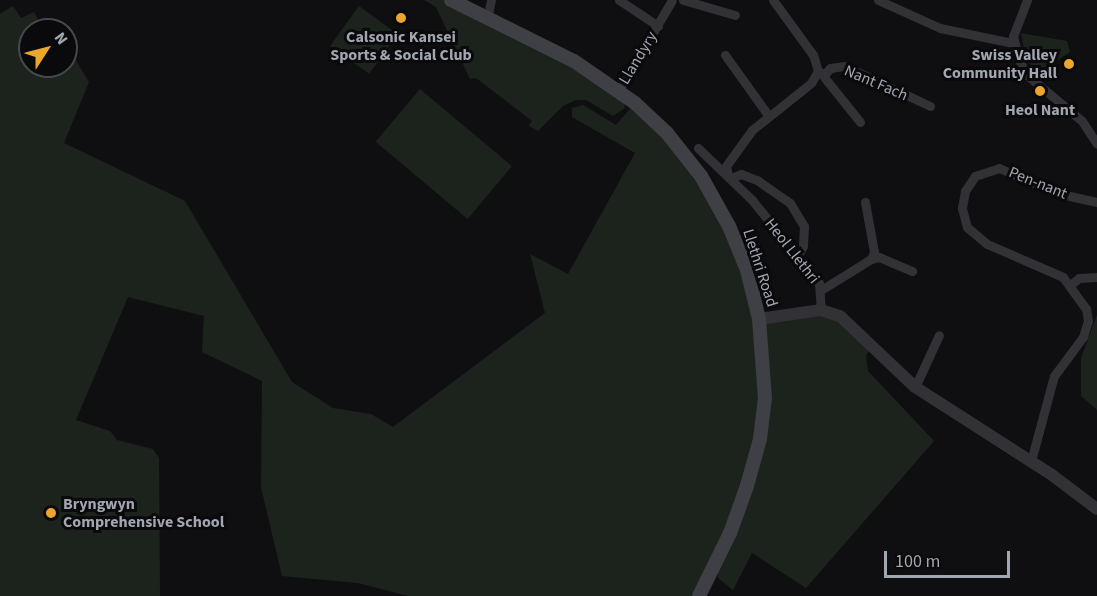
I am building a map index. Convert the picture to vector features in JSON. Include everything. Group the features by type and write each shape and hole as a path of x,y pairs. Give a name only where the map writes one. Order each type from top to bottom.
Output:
{"main road":[{"name":"Llethri Road","path":"451,0 574,61 619,90 667,134 701,176 729,226 747,270 759,319"},
{"path":"699,596 730,533 760,439 765,398 759,319"}],"street":[{"path":"487,19 491,0"},
{"name":"Llandyry","path":"619,0 658,26"},
{"name":"Llandyry","path":"619,90 672,0"},
{"path":"683,0 735,15"},
{"path":"773,0 813,55 821,73 860,122"},
{"path":"878,0 940,28 1013,43"},
{"path":"1027,0 1015,24 1013,43 1028,76 1082,121 1097,144"},
{"path":"725,55 768,115"},
{"name":"Nant Fach","path":"821,73 830,68 845,66 930,106"},
{"path":"798,255 803,246 804,226 790,203 757,180 741,174 730,177 726,166 736,148 768,115 821,73"},
{"name":"Heol Llethri","path":"698,148 730,177 798,255 821,290 821,310"},
{"name":"Pen-nant","path":"1031,461 1054,376 1083,337 1088,321 1081,298 1052,270 987,244 968,227 962,208 965,191 975,176 999,168 1056,193 1097,202"},
{"path":"865,202 874,252 871,260"},
{"path":"821,290 879,257 912,271"},
{"path":"1070,285 1079,278 1097,277"},
{"path":"821,310 840,316 915,387 1031,461 1097,509"},
{"name":"Llethri Road","path":"759,319 821,310"},
{"path":"915,387 939,335"}],"shaded area":[{"path":"424,0 443,0 597,81 624,103 625,108 613,116 586,100 576,100 563,106 538,131 529,126 532,121 476,78 470,79 436,7"},
{"path":"13,6 21,18 18,18 18,78 78,78 78,64 89,82 64,143 185,201 292,382 333,408 371,414 393,427 545,313 530,254 568,274 635,153 572,117 572,108 583,105 616,125 635,103 667,134 729,226 759,319 821,310 840,316 871,347 866,356 868,371 934,441 806,588 752,553 733,590 718,578 718,570 699,596 408,596 358,583 282,576 261,487 262,381 202,352 204,316 128,297 76,420 110,431 117,440 153,449 159,458 160,596 0,596 0,14"},
{"path":"359,6 398,34 369,74 330,46"},
{"path":"34,12 37,18 21,18"},
{"path":"1021,33 1067,41 1070,52 1036,74 1025,56"},
{"path":"420,89 512,166 468,219 376,142"},
{"path":"1097,315 1097,410 1081,396 1081,358"}],"place":[{"name":"Calsonic Kansei Sports & Social Club","path":"401,18"},
{"name":"Swiss Valley Community Hall","path":"1069,64"},
{"name":"Heol Nant","path":"1040,91"},
{"name":"Bryngwyn Comprehensive School","path":"51,513"}]}
